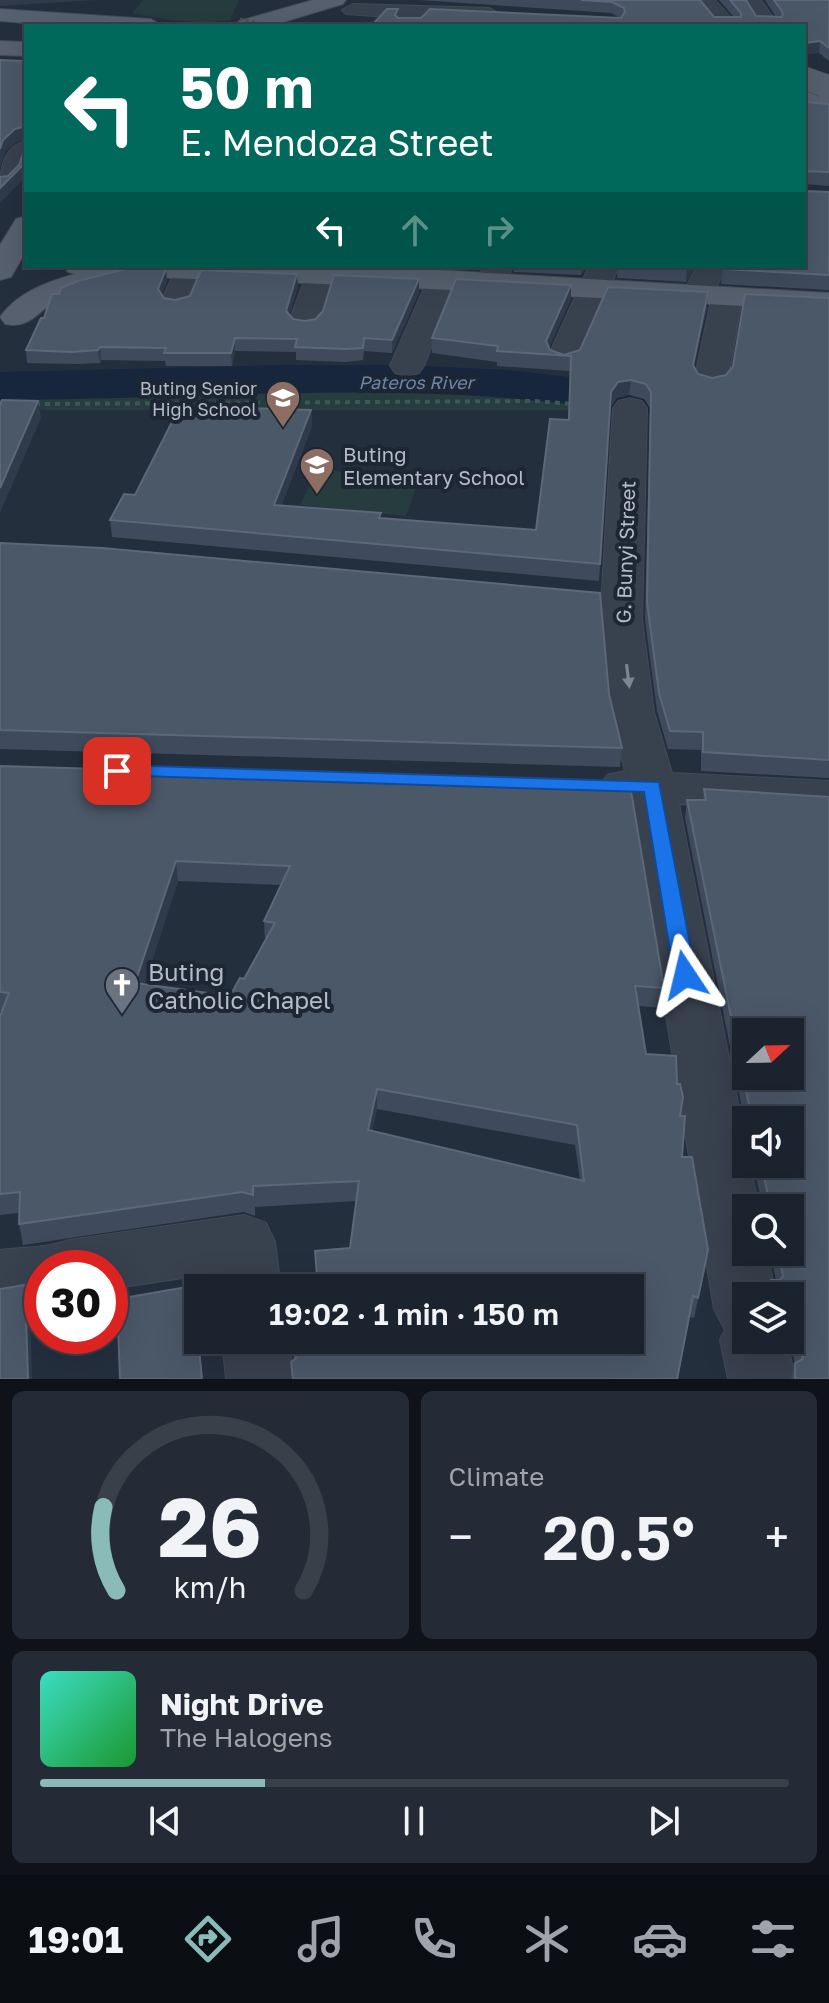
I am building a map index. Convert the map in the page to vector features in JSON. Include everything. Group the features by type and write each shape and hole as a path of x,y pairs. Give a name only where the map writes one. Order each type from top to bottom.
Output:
{"main road":[{"path":"243,23 306,21 345,11"},
{"path":"0,21 49,24"},
{"path":"0,21 91,24"},
{"path":"0,21 24,27"},
{"path":"0,35 24,38"},
{"path":"0,48 24,49"},
{"path":"806,76 829,76"},
{"path":"806,77 826,86 829,92"},
{"path":"806,86 829,92"},
{"path":"806,95 829,92"},
{"path":"806,102 823,99 829,92"},
{"path":"806,109 829,111"},
{"path":"8,255 24,216"},
{"path":"8,255 24,228"},
{"path":"42,268 11,328 58,288 101,274 131,269"},
{"path":"114,268 189,271 249,268 320,273 388,271 443,279 495,274 598,277 712,296 829,302"}],"street":[{"path":"703,0 725,24"},
{"path":"751,0 767,24"},
{"path":"345,11 415,19 516,16"},
{"path":"0,62 24,63"},
{"path":"0,181 24,151"},
{"path":"711,381 712,268"},
{"path":"177,300 189,271"},
{"path":"305,322 320,273"},
{"path":"564,357 598,277"},
{"path":"407,366 443,279"},
{"name":"G. Bunyi Street","path":"630,408 606,597 621,620 632,712 652,786 741,1282"},
{"path":"589,785 829,797"},
{"path":"128,1267 246,1265"},
{"path":"0,1278 24,1275"},
{"path":"257,1354 260,1379"},
{"path":"756,1354 762,1379"}],"path":[{"path":"243,23 282,20"},
{"path":"31,404 535,401 630,408"}],"green space":[{"path":"143,0 239,0 230,20 193,22 132,13"},
{"path":"343,389 553,399 623,405 624,410 0,410 0,396"},
{"path":"317,469 419,479 406,516 300,505"}],"building":[{"path":"581,0 700,0 714,17 741,17 730,0 746,0 756,16 782,17 783,13 774,0 829,0 829,48 820,41 806,43 806,24 373,24 387,9 398,9 395,15 398,18 421,18 430,9 621,18 624,8 612,2"},
{"path":"0,60 24,61 24,127 15,129 3,140 0,149"},
{"path":"806,102 829,104 829,172 806,171"},
{"path":"24,151 24,164 0,188 0,177 8,176 19,165"},
{"path":"806,191 829,192 829,275 723,269 806,268"},
{"path":"129,268 166,269 158,289 164,298 175,300 190,296 201,270 297,274 286,311 293,319 305,321 316,319 323,311 334,275 419,279 392,340 364,338 363,348 295,347 297,339 235,338 231,353 164,353 166,348 100,347 98,350 72,352 26,350 41,318 44,318 52,294 59,294 61,288 78,281"},
{"path":"456,279 571,285 546,341 550,350 564,355 580,350 608,287 708,292 693,365 698,374 712,378 726,375 733,366 745,294 829,298 829,760 703,752 703,732 670,731 659,693 647,602 651,392 646,384 631,380 618,382 611,392 600,564 110,520 124,494 135,495 180,406 311,410 274,505 381,513 379,518 536,530 550,419 569,420 571,356 497,351 498,346 432,338"},
{"path":"2,400 38,401 0,488 0,405"},
{"path":"0,543 102,548 600,593 609,694 622,748 0,730"},
{"path":"0,766 630,785 664,988 635,986 646,1054 676,1056 677,1084 680,1084 683,1097 680,1116 685,1116 682,1157 692,1157 708,1250 698,1298 693,1296 677,1379 293,1379 291,1362 296,1358 295,1354 644,1354 644,1274 317,1274 315,1251 350,1248 359,1181 253,1186 253,1195 242,1192 19,1224 20,1192 0,1194 0,1016 9,993 0,992","holes":["176,861 290,866 264,921 275,923 244,979 240,978 230,996 135,983","377,1089 577,1125 584,1181 368,1130"]},
{"path":"704,789 829,797 829,1379 795,1379 795,1363 803,1359 804,1354 804,1282 771,1280 780,1280 783,1276 781,1266 804,1266 804,1194 768,1194 764,1178 804,1178 804,1106 749,1106 746,1090 804,1090 804,1018 732,1018 732,1022 687,800 706,800"},
{"path":"24,1285 24,1354 27,1354 28,1379 0,1379 0,1289"},
{"path":"184,1288 184,1354 200,1354 202,1379 120,1379 119,1354 128,1354 128,1297"}],"waterway":[{"name":"Pateros River","path":"0,386 289,379 462,381 600,394 829,429"}],"place":[{"name":"Buting Senior High School","path":"283,429"},
{"name":"Buting Elementary School","path":"317,496"},
{"name":"Buting Catholic Chapel","path":"122,1016"}],"route":[{"path":"117,771 652,786 685,975"}]}
